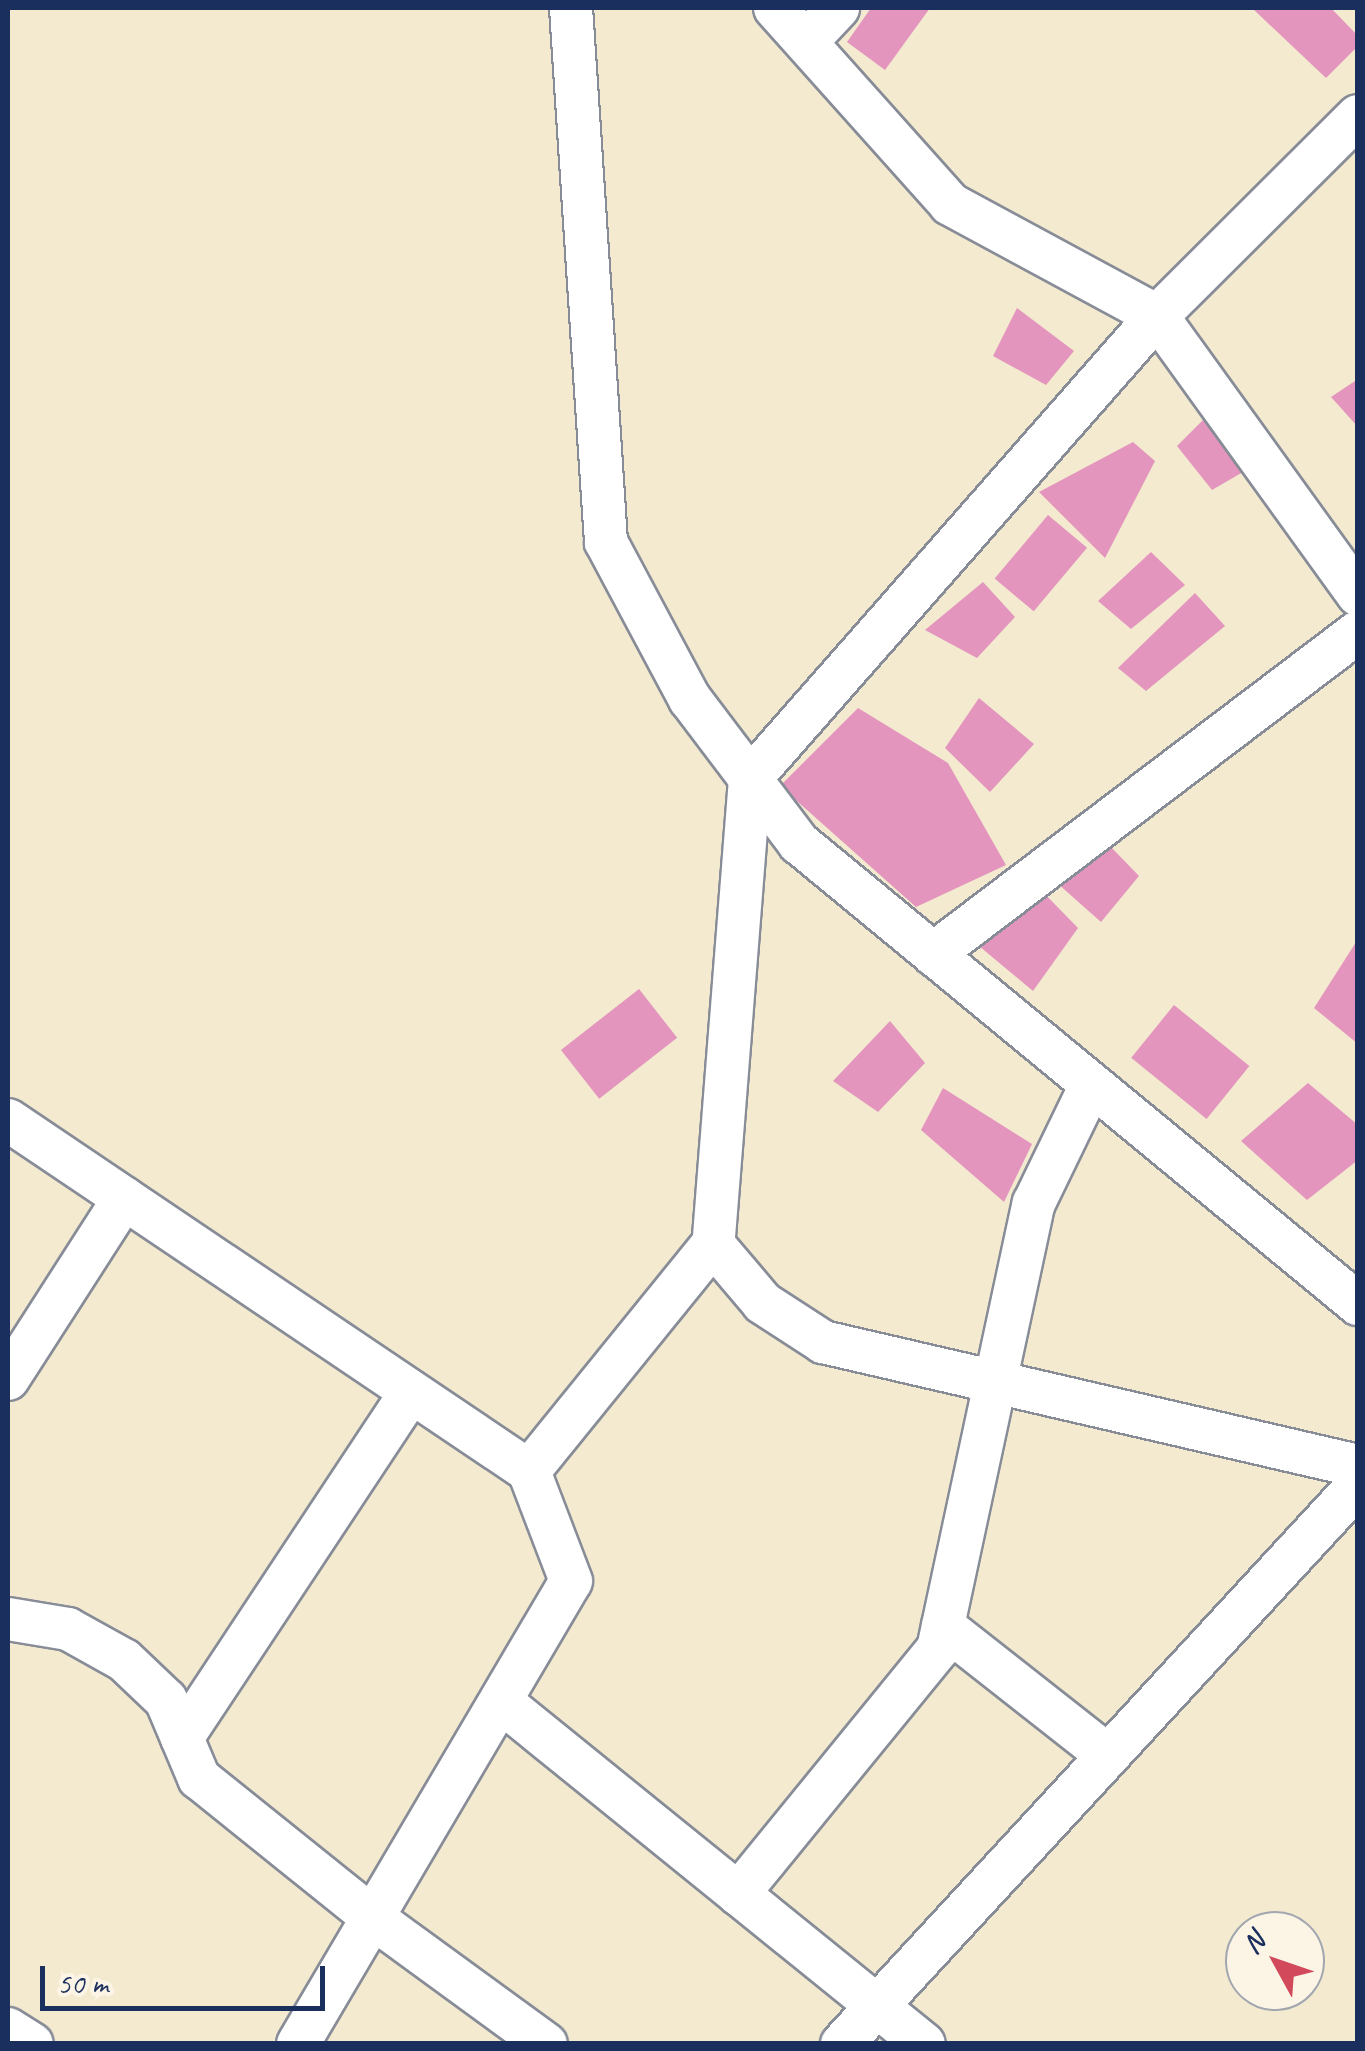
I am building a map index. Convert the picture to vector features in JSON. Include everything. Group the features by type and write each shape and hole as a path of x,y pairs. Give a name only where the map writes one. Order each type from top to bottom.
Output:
{"street":[{"path":"570,8 606,542 690,699 799,844 1358,1304"},
{"path":"775,8 950,204 1157,316 1358,595"},
{"path":"806,42 838,8"},
{"path":"529,1470 713,1244 750,779 1157,316 1358,116"},
{"path":"933,954 1358,632"},
{"path":"738,1894 938,1650 1034,1203 1091,1084"},
{"path":"8,1120 529,1470 570,1580 504,1704 298,2044"},
{"path":"8,1380 124,1198"},
{"path":"713,1244 763,1303 823,1342 1358,1466"},
{"path":"182,1738 411,1392"},
{"path":"842,2044 1358,1485"},
{"path":"8,1619 68,1629 124,1660 166,1700 199,1778 373,1918 546,2044"},
{"path":"943,1626 1108,1756"},
{"path":"504,1704 924,2044"},
{"path":"8,2029 32,2044"}],"building":[{"path":"871,8 930,8 885,70 847,42"},
{"path":"1252,8 1331,8 1358,36 1358,46 1326,78"},
{"path":"1017,308 1074,351 1046,385 993,356"},
{"path":"1358,379 1358,427 1331,397"},
{"path":"1207,416 1243,472 1212,490 1177,446"},
{"path":"1133,442 1155,461 1105,558 1039,492"},
{"path":"1048,515 1087,548 1034,611 995,579"},
{"path":"1151,552 1185,585 1131,629 1098,601"},
{"path":"983,582 1015,617 977,658 925,630"},
{"path":"1195,593 1225,626 1146,691 1118,668"},
{"path":"979,698 1034,744 990,792 945,748"},
{"path":"858,708 948,763 1006,865 916,907 780,786"},
{"path":"1109,845 1139,876 1101,922 1057,883"},
{"path":"1037,886 1078,928 1033,991 979,946"},
{"path":"1358,939 1358,1044 1314,1008"},
{"path":"639,989 677,1038 599,1099 561,1050"},
{"path":"1174,1005 1249,1066 1207,1119 1131,1058"},
{"path":"890,1021 925,1063 878,1112 833,1081"},
{"path":"1308,1083 1358,1125 1358,1160 1307,1200 1241,1141"},
{"path":"943,1088 1032,1144 1004,1202 921,1130"}]}
